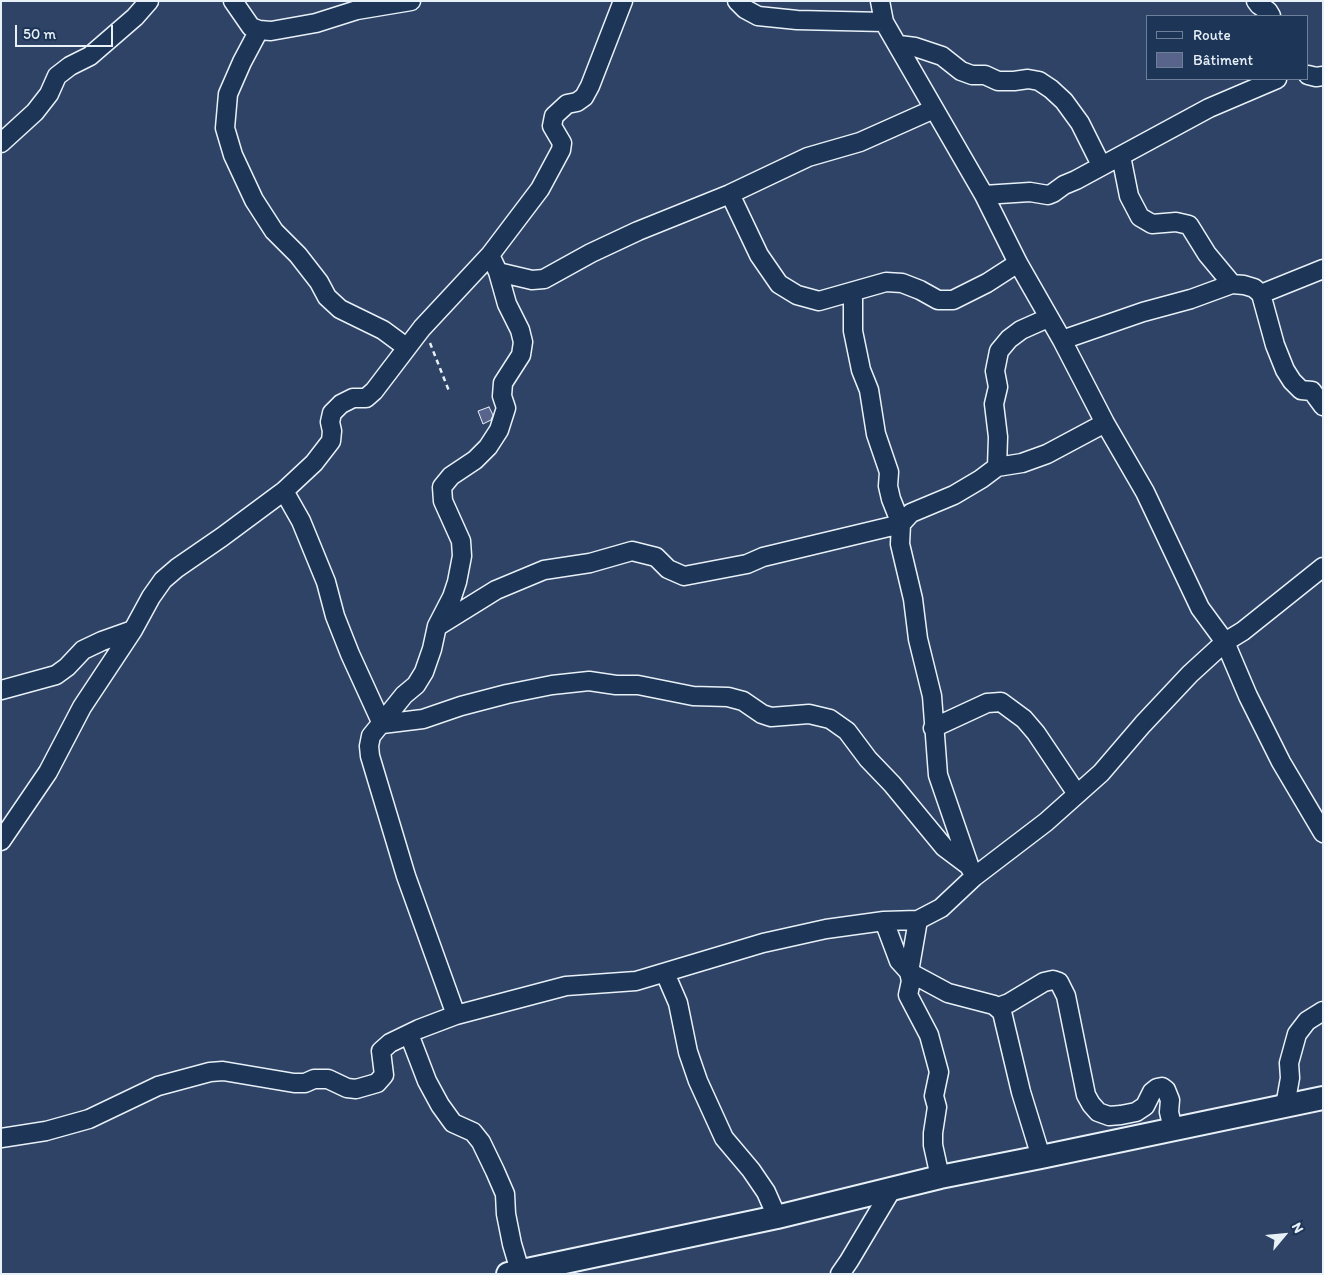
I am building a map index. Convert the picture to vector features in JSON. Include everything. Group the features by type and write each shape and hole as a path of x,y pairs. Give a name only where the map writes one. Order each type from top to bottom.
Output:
{"main road":[{"path":"514,1272 777,1216 940,1177 1323,1098"}],"street":[{"path":"1,143 35,112 49,94 57,76 70,66 90,56 135,17 149,1"},
{"path":"233,1 251,27 259,30 316,23 357,10 411,1"},
{"path":"1,841 48,772 82,707 133,630 151,597 163,580 284,491 314,463 331,441 332,431 330,422 332,413 341,404 353,398 366,398 374,391 422,328 490,255 540,189 561,150 562,143 552,126 554,116 567,104 577,102 584,97 623,1"},
{"path":"737,1 745,9 758,16 797,20 884,22"},
{"path":"880,1 884,22 984,195 1018,263 1062,340 1105,423 1145,492 1200,608 1225,642 1248,696 1281,762 1323,833"},
{"path":"1256,1 1259,6 1271,15"},
{"path":"259,30 228,94 225,128 236,163 254,200 274,231 298,255 328,297 340,309 383,330 406,347"},
{"path":"899,45 915,47 942,56 961,71 972,75 985,76 998,81 1028,79 1039,82 1051,89 1064,101 1080,123 1101,165"},
{"path":"1309,75 1323,76"},
{"path":"984,195 1030,192 1048,195 1209,108 1275,80"},
{"path":"498,272 532,280 544,279 591,253 638,231 730,194 808,156 860,142 934,109"},
{"path":"1121,156 1129,196 1140,217 1152,224 1176,222 1189,225 1207,254 1232,284"},
{"path":"730,194 759,255 778,284 797,295 819,301 886,282 902,283 938,300 953,300 987,283 1018,263"},
{"path":"456,1015 406,876 370,756 369,746 372,736 404,695 416,685 424,672 437,626 452,597 460,569 462,556 461,541 443,501 442,487 451,476 475,460 488,447 499,430 506,408 502,396 503,383 521,355 523,342 520,330 507,304 498,272 490,255"},
{"path":"1261,294 1323,269"},
{"path":"1062,340 1232,284 1244,285 1254,288 1261,294 1275,345 1285,370 1292,381 1301,390 1312,391 1323,406"},
{"path":"853,292 853,331 861,370 868,390 876,434 889,472 888,486 891,499 901,524 900,544 913,599 918,639 932,696 938,775 971,871"},
{"path":"996,467 998,438 994,418 994,404 998,387 995,371 999,351 1008,339 1021,330 1048,318"},
{"path":"437,626 496,590 544,570 590,563 632,551 656,557 668,570 684,576 746,564 763,557 901,524 911,513 954,495 982,479 996,467 1022,463 1046,454 1105,423"},
{"path":"284,491 301,521 326,582 335,616 350,654 382,724"},
{"path":"1,1138 46,1131 89,1119 158,1086 210,1072 223,1071 294,1084 305,1083 314,1079 328,1079 346,1088 356,1089 376,1082 384,1075 380,1051 390,1043 456,1015 566,986 636,981 763,943 826,929 884,921 918,920 941,908 971,871 1046,822 1101,773 1143,724 1190,674 1225,642 1243,631 1323,567"},
{"path":"1,690 56,675 67,667 83,650 133,630"},
{"path":"382,724 423,719 461,706 507,694 552,685 589,681 616,685 638,685 693,696 728,697 743,701 762,714 771,717 809,714 830,719 846,731 944,847 971,871"},
{"path":"933,728 987,703 1001,702 1024,719 1036,733 1077,794"},
{"path":"918,920 909,972 911,980 908,996 929,1035 938,1072 934,1096 937,1107 933,1145 940,1177"},
{"path":"884,921 899,961 909,972 948,993 998,1008 1002,1012 1021,1092 1041,1157"},
{"path":"665,973 678,1003 688,1052 698,1081 724,1138 751,1170 766,1192 777,1216"},
{"path":"998,1008 1044,982 1053,980 1059,982 1068,1004 1086,1095 1091,1104 1098,1112 1110,1116 1136,1112 1145,1106 1152,1092 1162,1087 1166,1090 1170,1100 1169,1112 1173,1129"},
{"path":"1285,1106 1290,1078 1289,1063 1297,1034 1308,1021 1323,1011"},
{"path":"409,1034 427,1081 440,1105 453,1123 473,1132 481,1142 496,1171 505,1194 514,1272"},
{"path":"840,1274 892,1189"}],"path":[{"path":"422,328 432,347 449,391"}],"building":[{"path":"489,407 493,415 491,420 483,424 478,411"}]}
